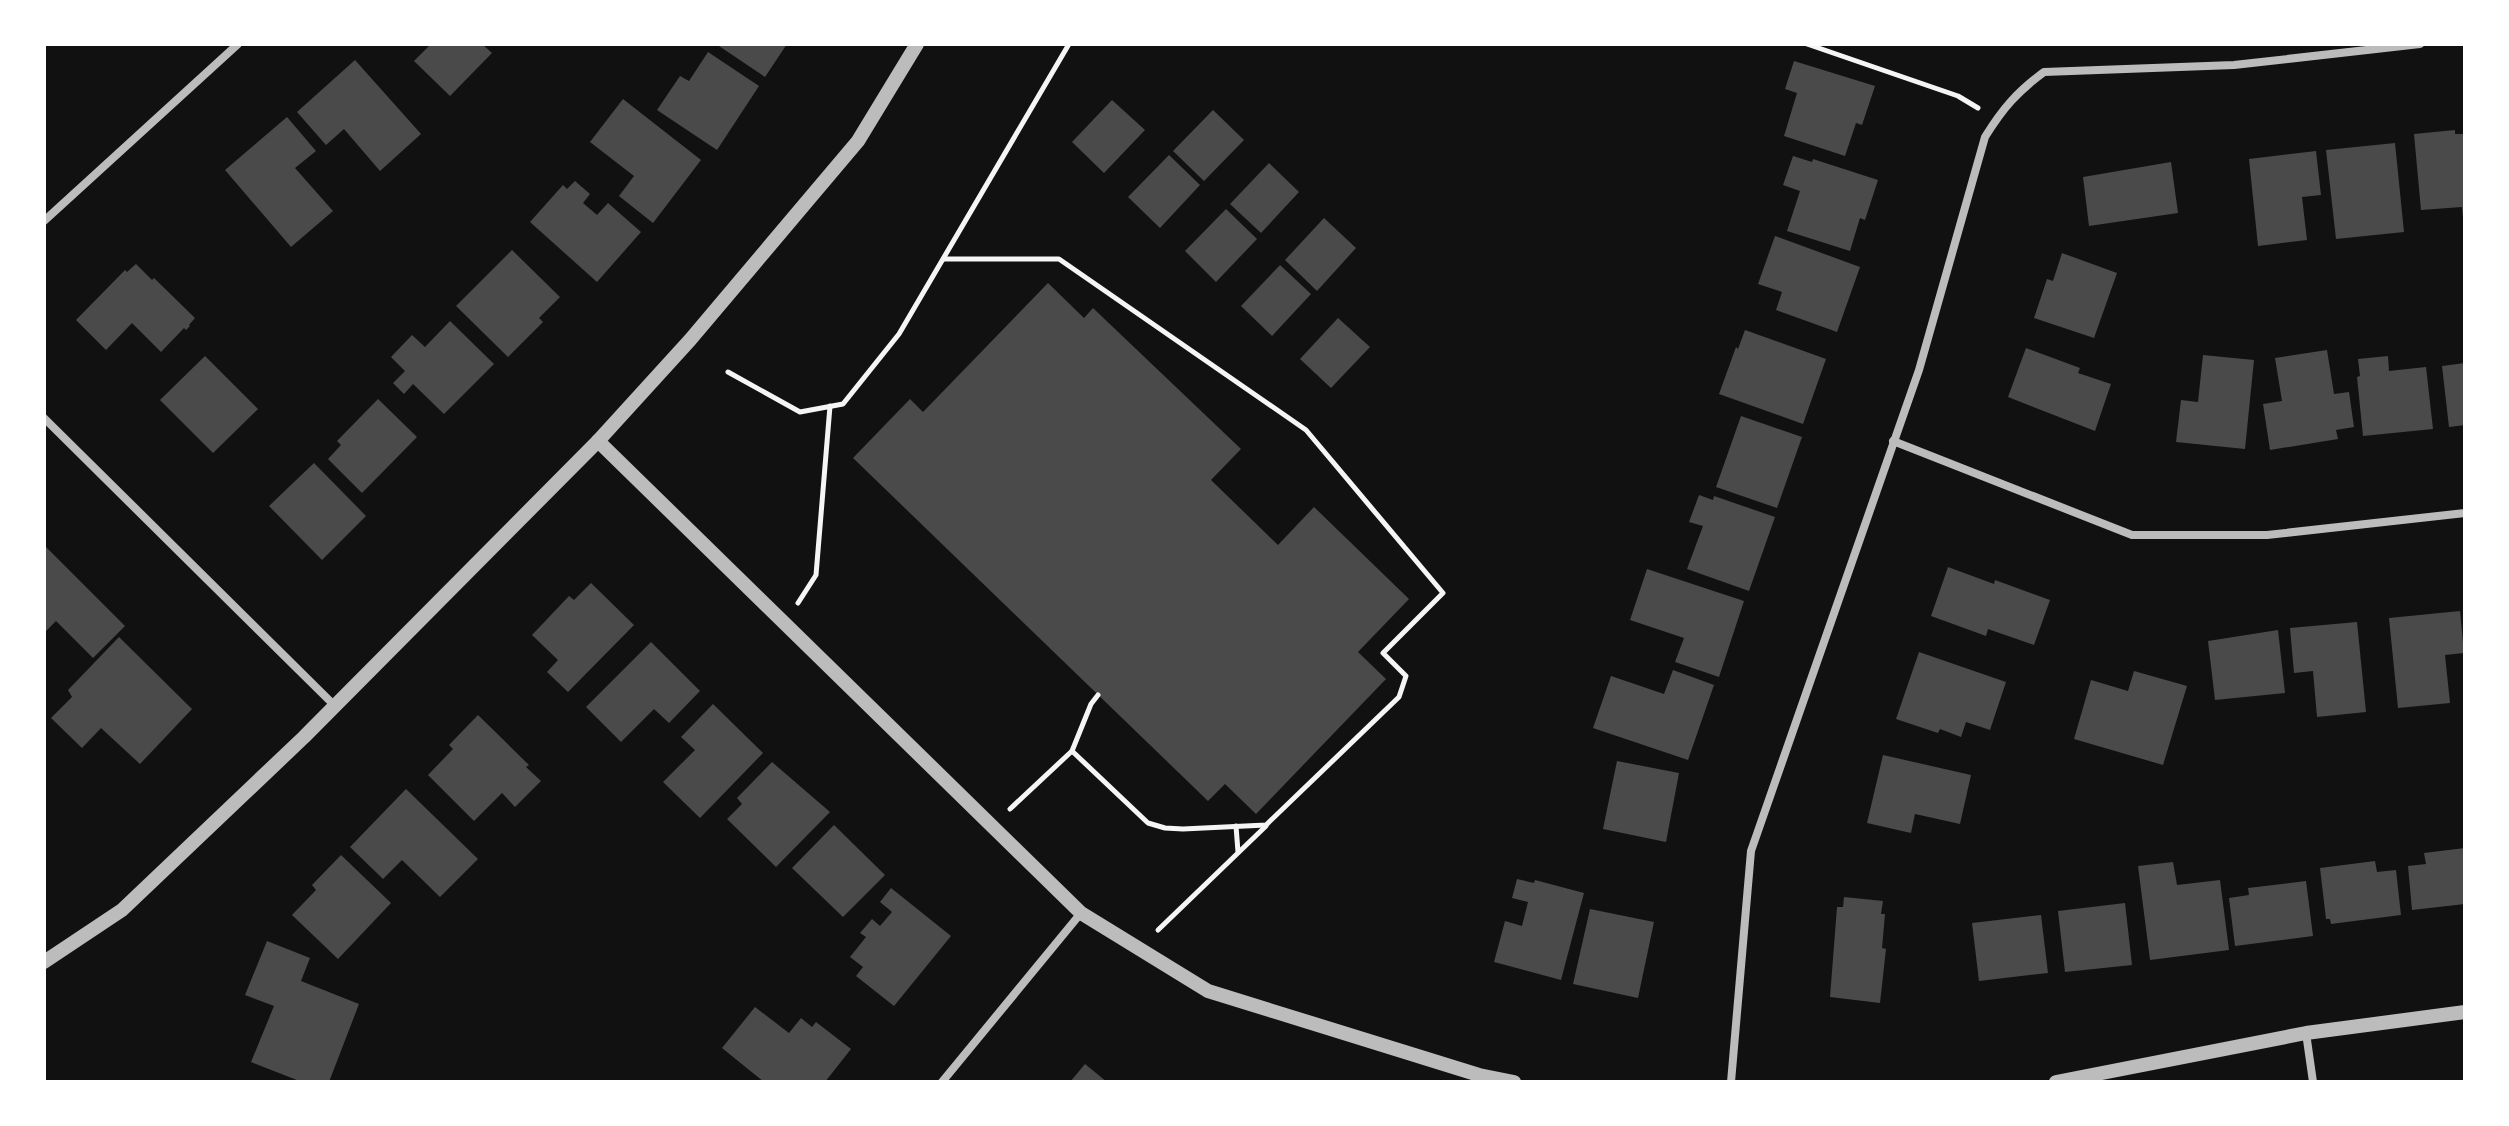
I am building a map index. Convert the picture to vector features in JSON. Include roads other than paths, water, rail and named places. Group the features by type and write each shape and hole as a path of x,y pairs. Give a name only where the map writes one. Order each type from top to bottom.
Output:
{"street":[{"path":"44,221 238,44"},
{"path":"44,962 122,910 335,706 598,441 690,340 858,141 917,44"},
{"path":"1731,1082 1751,851 1919,370 1985,137 1996,119 2020,90 2044,72 2234,65 2420,44"},
{"path":"44,418 335,706"},
{"path":"598,441 1081,913 1208,991 1479,1075 1514,1082"},
{"path":"1893,441 2132,535 2267,535 2465,513"},
{"path":"942,1082 1081,913"},
{"path":"2056,1082 2306,1033 2465,1012"},
{"path":"2306,1033 2313,1082"}]}
